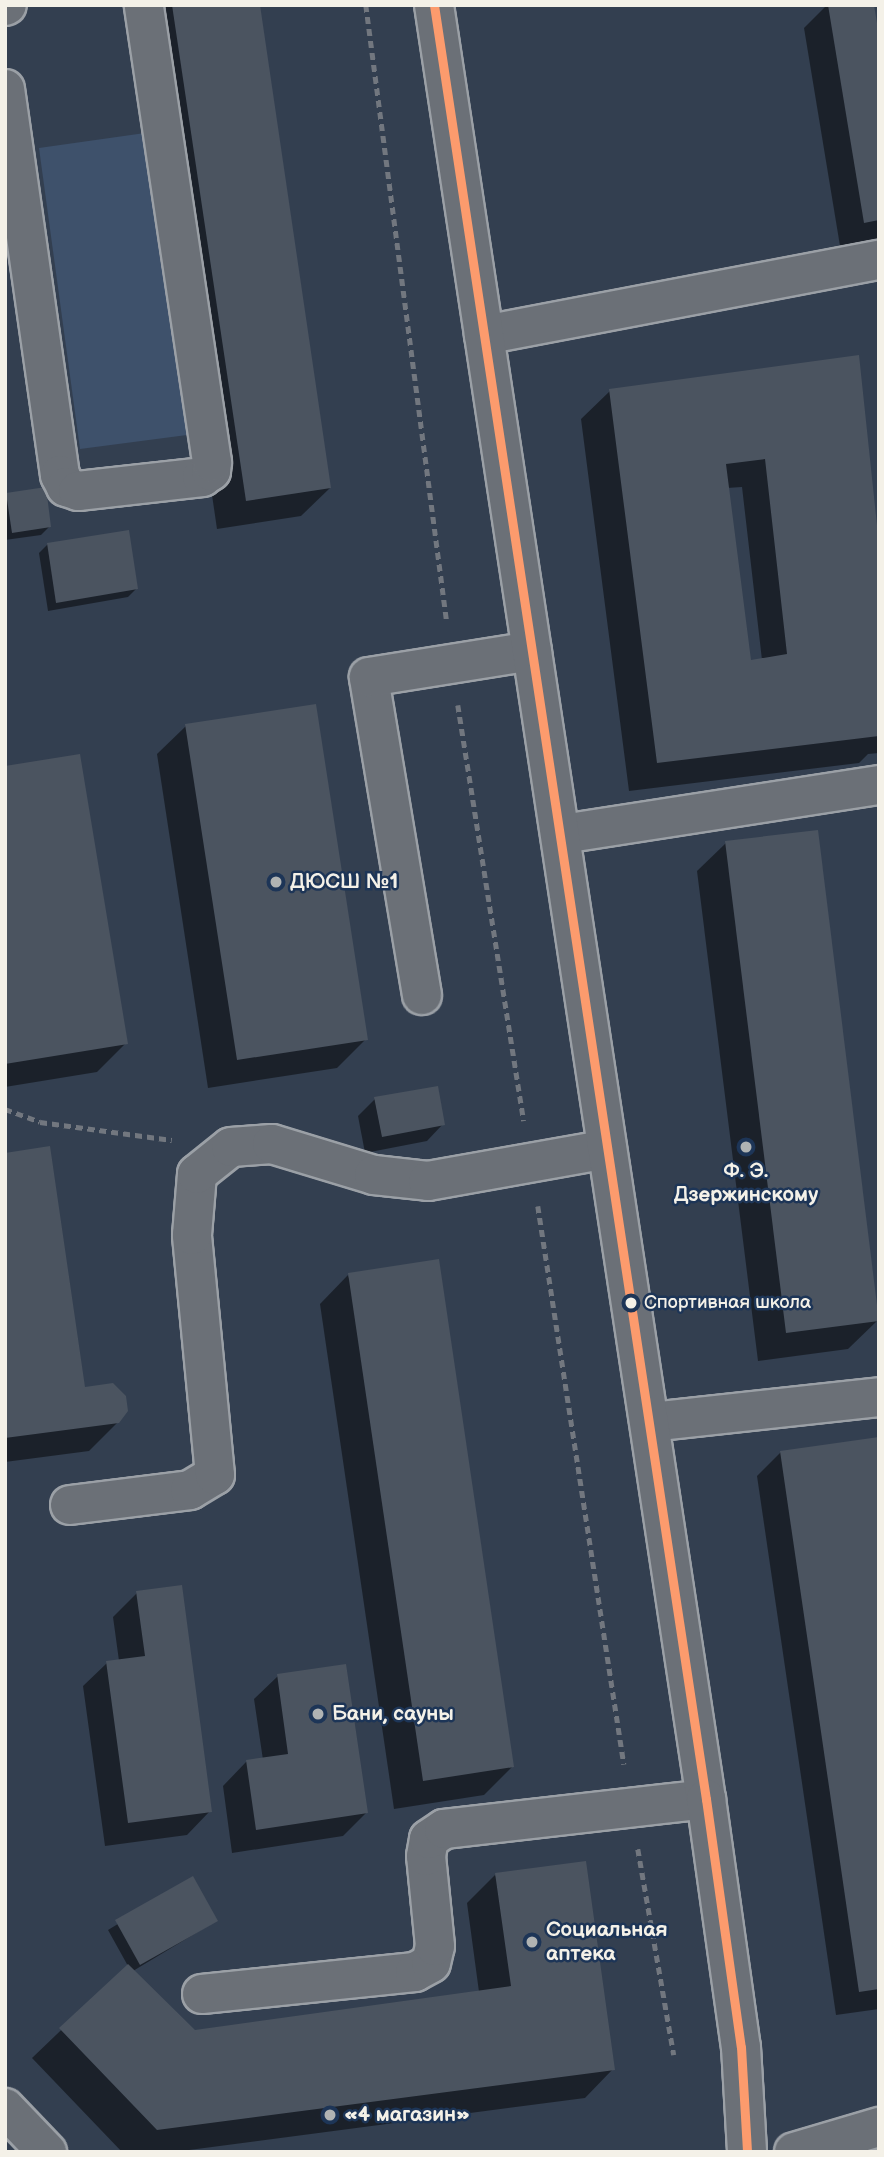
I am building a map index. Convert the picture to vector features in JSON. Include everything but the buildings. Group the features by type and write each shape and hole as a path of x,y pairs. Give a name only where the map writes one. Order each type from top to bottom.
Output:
{"main road":[{"path":"5,89 60,475 66,487 78,491 202,477 211,471 212,462 144,5"},
{"path":"435,5 706,1800 741,2047 747,2152"},
{"path":"484,335 879,260"},
{"path":"422,995 369,677 532,651"},
{"path":"562,834 879,785"},
{"path":"70,1505 190,1490 215,1475 192,1235 197,1174 230,1147 272,1144 374,1175 428,1181 607,1149"},
{"path":"650,1422 879,1397"},
{"path":"202,1994 415,1972 431,1963 435,1946 426,1856 429,1839 444,1829 706,1800"},
{"path":"5,2108 47,2152"},
{"path":"794,2152 879,2127"}],"path":[{"path":"366,5 472,812 531,1163 631,1808 674,2055"},
{"path":"5,1109 40,1122 230,1147"}],"shaded area":[{"path":"145,133 187,435 80,449 39,148"}],"transit line":[{"path":"434,5 706,1799 741,2047 747,2152"}],"place":[{"name":"ДЮСШ №1","path":"276,882"},
{"name":"Ф. Э. Дзержинскому","path":"746,1147"},
{"name":"Спортивная школа","path":"631,1303"},
{"name":"Бани, сауны","path":"318,1714"},
{"name":"Социальная аптека","path":"532,1942"},
{"name":"«4 магазин»","path":"330,2115"}]}
